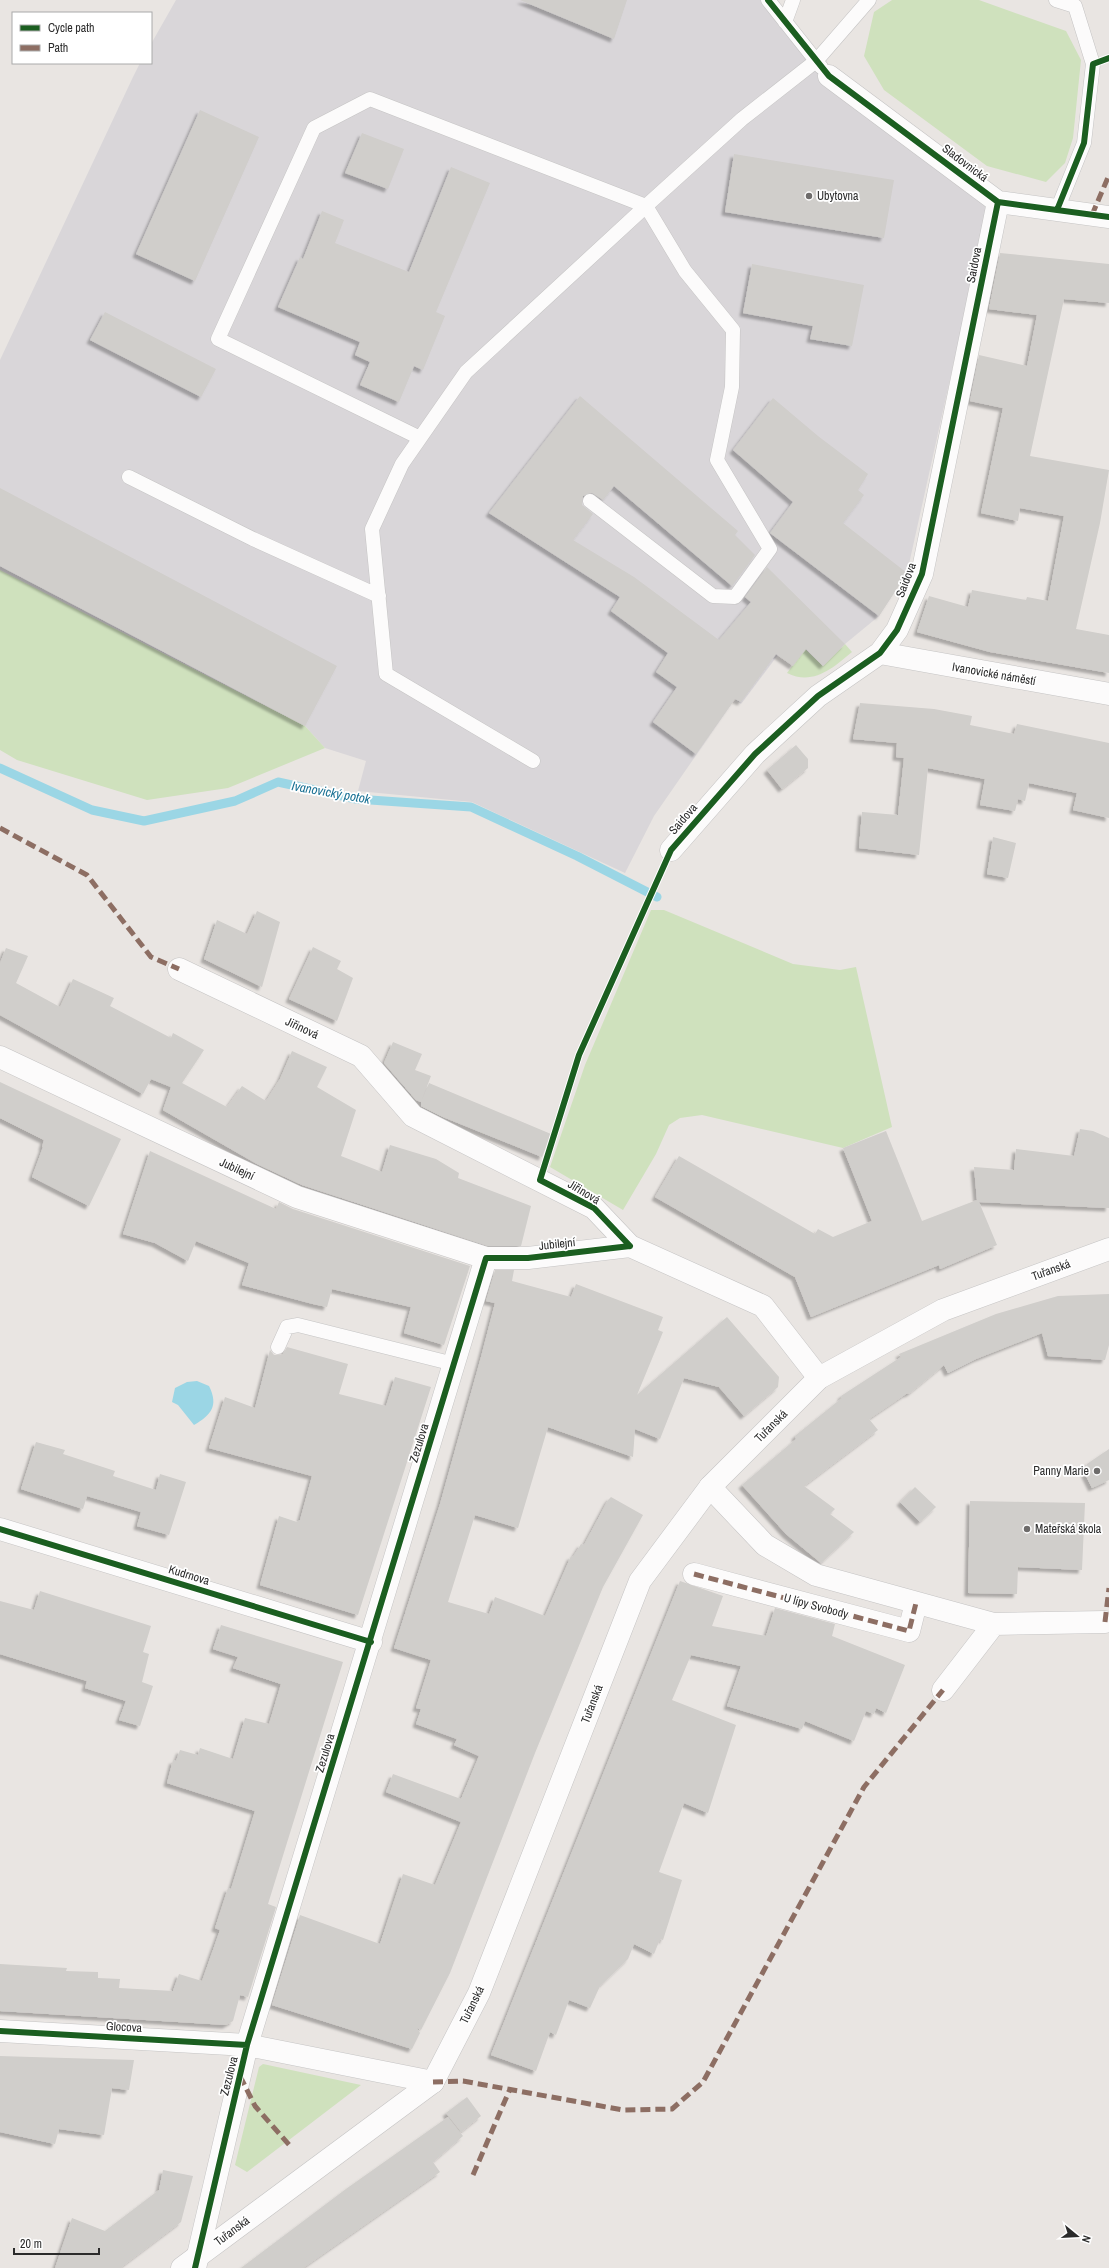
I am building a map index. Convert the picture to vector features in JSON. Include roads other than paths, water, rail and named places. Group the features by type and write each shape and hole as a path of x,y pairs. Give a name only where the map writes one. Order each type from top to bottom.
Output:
{"street":[{"name":"Sladovnická","path":"822,68 998,202 1109,217"},
{"name":"Saidova","path":"671,850 755,754 818,696 880,653 896,630 922,574 998,202"},
{"name":"Ivanovické náměstí","path":"880,653 1109,694"},
{"name":"Jiřinová","path":"179,969 361,1056 413,1116 594,1208 630,1246"},
{"name":"Jubilejní","path":"0,1057 297,1197 486,1258 528,1258 630,1246"},
{"path":"630,1246 763,1306 819,1378"},
{"name":"Tuřanská","path":"191,2265 432,2082 479,1993 640,1581 710,1487 819,1378 943,1310 1109,1249"},
{"name":"Zezulova","path":"191,2265 247,2045 371,1642 486,1258"},
{"path":"710,1487 765,1545 816,1575 994,1624 1105,1622"},
{"name":"Kudrnova","path":"0,1529 371,1642"},
{"name":"U lípy Svobody","path":"694,1574 909,1631 916,1603"},
{"path":"943,1690 994,1624"},
{"name":"Glocova","path":"0,2031 247,2045 432,2082"}],"lane":[{"path":"768,0 822,68"},
{"path":"785,22 793,0"},
{"path":"533,761 386,674 372,529 402,464 466,372 742,119 822,68 869,0"},
{"path":"1056,0 1075,6 1093,64 1084,143 1057,210"},
{"path":"420,438 218,340 314,128 370,99 646,206 685,271 732,330 732,387 717,460 770,549 735,597 713,596 590,500"},
{"path":"129,477 253,540 379,596"},
{"path":"278,1347 287,1327 298,1325 454,1364"}],"water":[{"path":"197,1381 209,1386 212,1393 213,1404 209,1414 194,1425 178,1405 172,1402 175,1388 187,1382"}],"waterway":[{"name":"Ivanovický potok","path":"0,768 92,810 144,821 235,801 278,782 356,799 471,807 577,856 657,897"}],"place":[{"name":"Ubytovna","path":"809,196"},
{"name":"Panny Marie","path":"1097,1471"},
{"name":"Mateřská škola","path":"1027,1529"}]}
